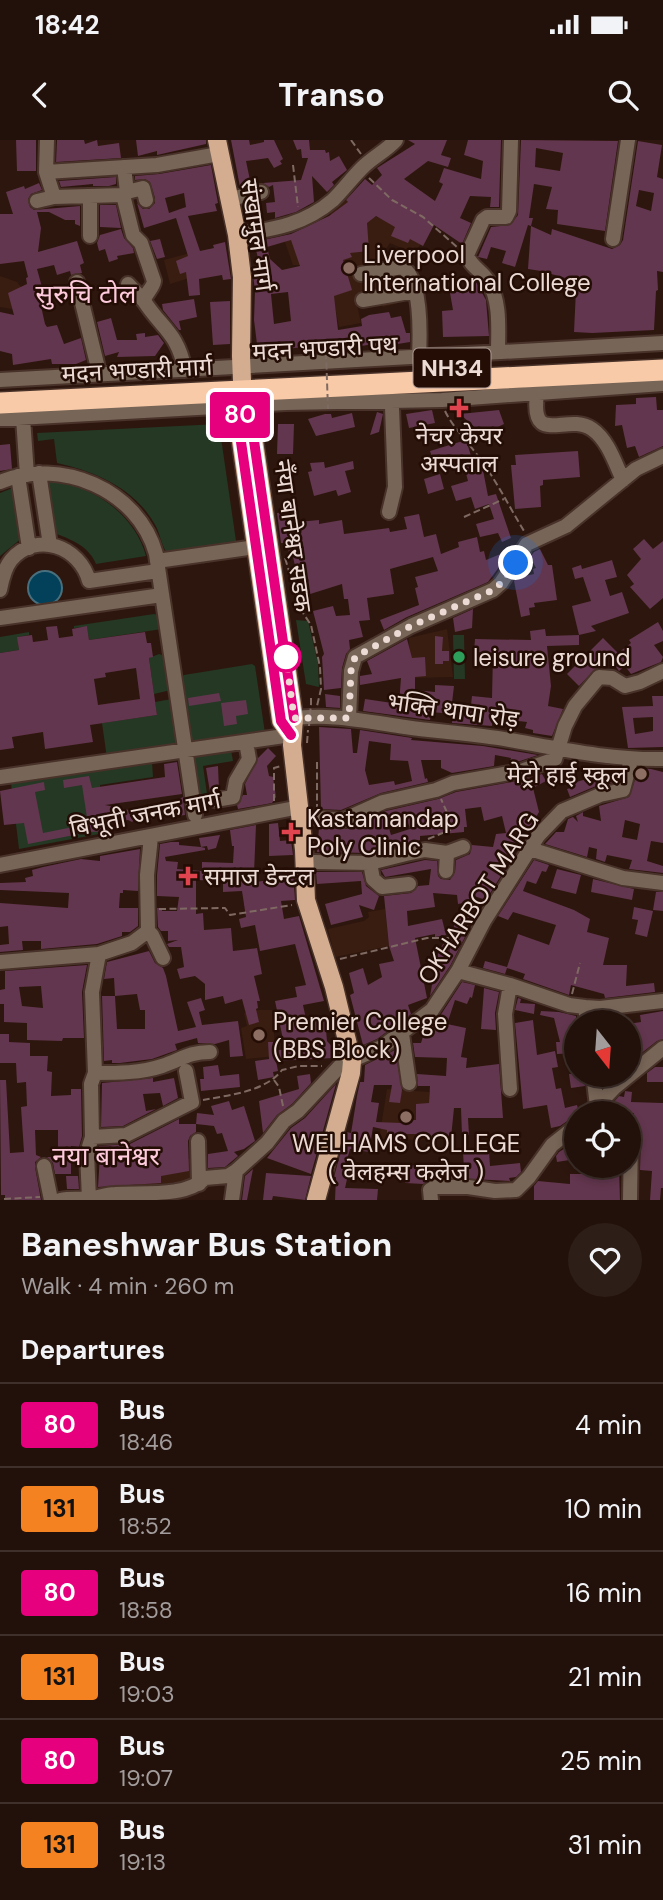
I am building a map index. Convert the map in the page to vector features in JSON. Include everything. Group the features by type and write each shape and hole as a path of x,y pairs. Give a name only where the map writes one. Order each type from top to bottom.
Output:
{"highway":[{"name":"मदन भण्डारी पथ","path":"242,386 371,371 663,359"},
{"name":"मदन भण्डारी पथ","path":"242,386 663,370"},
{"name":"मदन भण्डारी मार्ग","path":"18,398 242,386"}],"main road":[{"name":"संखामुल मार्ग","path":"218,147 237,234 243,303 242,386"},
{"name":"नँया बानेश्वर सडक","path":"242,386 238,421 256,547 301,723"},
{"name":"नँया बानेश्वर सडक","path":"242,386 251,420 301,723"},
{"path":"301,723 300,807 306,900 334,987 346,1063 351,1073 316,1200"}],"street":[{"path":"47,140 46,172 54,197"},
{"path":"237,234 279,228 300,222 316,213 396,140"},
{"path":"498,352 494,294 489,282 467,255 483,220 496,216 506,218 509,211 511,140"},
{"path":"613,239 628,140"},
{"path":"46,172 157,165 218,147"},
{"path":"124,167 125,193 134,235 141,243 154,281 144,301"},
{"path":"37,201 54,197 125,193 143,188 146,200"},
{"path":"230,199 261,192"},
{"path":"90,197 90,236"},
{"path":"361,274 402,267 408,272 419,312 418,356"},
{"path":"77,282 97,364 97,374"},
{"path":"128,284 175,338 185,370"},
{"path":"363,300 415,291"},
{"path":"242,386 418,356 663,343"},
{"path":"0,419 18,398 97,374 185,370 242,386 442,400 663,384"},
{"path":"537,394 536,413 540,422 546,426 576,424 590,427 603,439 624,480"},
{"path":"18,398 28,475 29,548"},
{"path":"389,512 395,487 392,407"},
{"path":"349,718 351,671 355,657 411,626 493,590 501,583 530,541 566,526 642,465 663,457"},
{"path":"0,482 53,472 71,476 116,496 137,515 145,527 152,540 157,566 195,815"},
{"path":"28,475 50,545"},
{"path":"0,590 7,566 17,554 29,548 50,545 61,547 74,555 84,567 89,581 256,547"},
{"path":"0,618 162,595"},
{"path":"317,818 343,820 383,802 436,790 453,783 530,768 556,758 565,726 575,706 599,677 612,678 625,686 663,671"},
{"name":"भक्ति थापा रोड़","path":"0,777 246,742 301,723 349,718 512,740 558,750 631,760 663,759"},
{"path":"215,800 233,797 236,781 249,759 246,742"},
{"name":"OKHARBOT MARG","path":"236,1171 346,1063 402,1034 432,1010 538,836 562,811 600,795 623,790 631,760"},
{"name":"बिभूती जनक मार्ग","path":"0,866 300,807"},
{"path":"151,837 146,875 148,931 163,958"},
{"path":"314,862 370,863 425,850 447,853 463,847"},
{"path":"530,849 623,878 663,884"},
{"path":"446,871 447,853"},
{"path":"370,863 373,879 382,887 409,884"},
{"path":"0,962 99,954 132,943 148,931"},
{"path":"89,1199 87,1153 92,1137 91,1084 95,1073 92,992 99,954"},
{"path":"458,971 569,1005 600,1008 663,1001"},
{"path":"510,985 505,1014 510,1089"},
{"path":"402,1034 409,1083"},
{"path":"602,1101 615,1087 663,1048"},
{"path":"95,1073 150,1069 195,1052 210,1052"},
{"path":"92,1137 126,1135 192,1102 186,1070"},
{"path":"435,1193 468,1187 495,1191 516,1190 552,1145 564,1136"},
{"path":"198,1141 199,1184"},
{"path":"44,1166 54,1198 89,1199 107,1194 141,1197 188,1189 205,1178 228,1176 236,1171"},
{"path":"232,1200 236,1171"},
{"path":"630,1178 630,1200"}],"path":[{"path":"351,140 374,185 392,200 434,225 467,255"},
{"path":"293,165 300,222"},
{"path":"326,352 328,409"},
{"path":"445,413 489,470 530,541"},
{"path":"464,517 505,499"},
{"path":"283,549 301,610 312,625 320,667 321,689 301,723"},
{"path":"301,723 312,698"},
{"path":"317,762 317,818"},
{"path":"431,852 428,837 450,830 449,817 436,790"},
{"path":"147,909 225,908 230,915 284,907 306,900"},
{"path":"335,960 427,938 448,938 449,943 462,949"},
{"path":"569,1005 580,963"},
{"path":"192,1102 241,1092 274,1080 282,1070 346,1063"},
{"path":"274,1080 279,1087 284,1121"},
{"path":"4,1199 54,1198"}],"shaded area":[{"name":"Liverpool International College","path":"345,200 384,220 432,224 415,254 390,243 378,260 402,302 383,307 378,294 357,305 361,323 339,327 334,301 314,265 293,265 285,242 331,217 330,211"},
{"path":"190,253 196,276 170,284 164,260"},
{"path":"0,276 17,282 30,297 12,309 0,307"},
{"path":"447,629 453,677 410,678 409,638"},
{"path":"385,909 389,946 335,957 328,929 364,921 369,917 368,912"},
{"name":"Premier College (BBS Block)","path":"272,1010 276,1056 246,1059 241,1028 247,1026 244,1013"},
{"name":"WELHAMS COLLEGE ( वेलहम्स कलेज )","path":"387,1089 429,1092 429,1140 379,1139"},
{"path":"134,1155 196,1159 192,1181 137,1186"}],"green space":[{"path":"219,424 236,541 167,553 154,523 136,500 99,476 57,463 54,439 38,441 37,433"},
{"path":"46,482 79,488 108,503 132,527 146,556 96,564 84,548 54,533"},
{"path":"15,487 22,538 0,556 0,493"},
{"path":"158,615 162,629 89,640 87,627 74,628 74,626"},
{"path":"296,620 308,621 318,663 319,687 306,684"},
{"path":"29,632 29,635 18,637 19,650 0,653 0,637"},
{"name":"leisure ground","path":"453,635 464,635 465,679 454,679"},
{"path":"159,654 165,656 171,690 154,694 149,658"},
{"path":"252,664 255,666 265,733 190,743 182,677"},
{"path":"172,699 178,746 107,758 102,723 157,715 155,702"},
{"path":"231,750 233,761 203,766 207,794 194,795 192,757"},
{"path":"152,762 153,777 100,785 103,811 96,813 99,834 19,849 11,783"}],"water":[{"path":"45,571 57,576 62,588 57,600 45,605 33,600 28,588 33,576"}],"building":[{"path":"16,140 36,140 36,171 17,171"},
{"path":"57,140 84,140 85,144 97,140 98,146 119,143 121,158 56,162"},
{"path":"136,140 206,140 206,144 157,155 157,151 138,156"},
{"path":"231,140 249,140 250,145 274,140 283,159 280,161 282,164 274,168 268,158 246,161 250,180 241,184 257,183 240,187"},
{"path":"293,140 309,140 310,150 329,152 330,161 339,156 347,170 332,182 334,185 327,192 312,176 314,202 296,212 275,218 275,212 267,213 266,203 275,202 273,185 269,187 263,183 301,180 308,158 302,158 301,149 297,150"},
{"path":"408,140 447,140 441,155 451,158 448,167 428,161 404,179 435,201 443,184 439,182 444,168 481,179 483,161 464,155 468,140 501,140 499,207 490,207 491,197 470,196 460,218 471,223 462,244 434,225 423,246 410,239 408,243 391,236 395,227 376,216 367,223 369,251 350,253 352,257 343,260 352,290 334,296 338,330 362,326 361,319 389,312 391,318 401,316 406,333 410,333 410,342 373,348 372,344 362,346 361,342 330,350 322,350 322,345 258,352 252,268 260,266 254,242 291,234 329,216 348,202 346,200 365,179 372,185 382,175 377,168 415,144","holes":["291,240 300,266 282,270 270,259 267,247","288,292 291,321 274,324 271,294"]},
{"path":"521,140 618,141 605,231 557,224 558,210 546,209 552,187 534,184 529,218 533,218 531,226 528,225 515,267 502,263 506,251 491,247 487,259 478,257 491,227 510,225 518,215","holes":["536,148 563,153 560,171 535,167"]},
{"path":"638,141 662,145 657,177 663,179 663,272 657,271 654,330 574,332 576,290 562,284 565,278 528,269 531,226 551,235 552,229 612,249 620,245 623,240","holes":["639,190 654,193 651,211 636,206"]},
{"path":"211,165 217,211 188,216 200,251 225,242 231,279 223,280 222,275 199,279 200,295 189,296 186,272 180,274 176,261 188,256 176,218 144,228 137,203 143,209 149,209 155,203 155,198 150,182 145,179 135,180 135,176","holes":["184,193 186,207 169,213 165,198"]},
{"path":"116,177 116,184 109,186 93,184 61,187 59,181"},
{"path":"39,183 42,190 31,194 28,199 34,210 80,206 80,226 75,224 75,220 65,220 49,212 37,212 41,228 38,252 77,241 84,263 80,265 82,273 71,275 70,271 57,275 54,265 37,269 42,287 37,288 45,324 47,327 57,325 64,344 81,338 86,360 76,364 52,364 51,359 13,365 12,354 0,351 0,312 14,315 8,293 27,284 28,277 24,261 0,264 0,214 13,214 6,192 24,186 25,189"},
{"path":"100,205 116,205 121,228 100,227"},
{"path":"121,229 134,253 117,256 118,259 109,262 105,249 99,251 97,243 100,235"},
{"path":"160,239 165,257 157,259 150,241"},
{"path":"475,280 486,300 489,336 443,337 442,311 453,310 450,293 473,289 472,281"},
{"path":"194,299 197,317 179,321 179,330 163,310 162,304"},
{"path":"230,301 230,344 213,345 210,302"},
{"path":"111,318 117,340 137,340 136,334 145,333 145,337 158,335 164,343 155,356 117,357 119,352 105,356 97,322"},
{"path":"656,397 657,410 663,410 663,446 639,457 635,446 627,448 622,425 615,426 616,405 636,404 636,398"},
{"path":"432,410 435,423 409,428 406,414"},
{"path":"499,410 504,424 496,428 501,435 491,442 460,414"},
{"path":"377,412 383,414 379,432 370,435"},
{"path":"352,413 355,427 316,436 308,419 325,414 331,414 332,418"},
{"path":"278,424 294,424 293,454 277,454"},
{"path":"466,440 473,462 481,460 488,496 496,494 511,538 502,542 498,533 480,537 476,524 494,519 489,504 475,509 471,497 456,501 451,486 468,481 462,458 435,466 430,451"},
{"path":"10,444 12,469 0,471 0,445"},
{"path":"578,451 580,477 543,480 543,485 540,486 541,507 515,509 511,465 516,465 515,455"},
{"path":"353,461 354,469 345,471 351,492 338,496 336,490 314,496 308,472 312,471 310,463 324,462 325,468"},
{"path":"291,470 294,492 283,493 280,472"},
{"path":"440,474 444,489 428,494 424,479"},
{"path":"296,511 298,522 319,520 319,524 342,520 344,534 389,528 390,532 407,529 404,517 419,514 424,537 436,534 441,554 459,547 458,542 477,537 480,552 484,551 486,560 503,553 505,559 488,582 407,617 384,630 380,620 419,605 415,577 438,571 433,557 390,569 394,594 367,598 370,620 359,621 363,637 349,640 350,649 342,668 341,688 324,690 324,654 313,611 333,606 336,616 350,615 348,599 344,599 342,584 307,595 301,573 297,574 293,557 290,558 287,543 281,543 277,513"},
{"path":"644,539 653,549 663,541 663,598 650,609 630,587 634,584 627,575 641,559 633,549"},
{"path":"540,549 548,565 552,565 557,600 534,603 535,607 529,608 530,615 521,617 514,581 516,578 534,574 533,569 536,568 530,557"},
{"path":"612,560 617,577 605,580 610,596 622,592 629,613 591,626 596,631 579,635 572,606 591,601 583,577 575,579 572,568 581,565 582,569"},
{"path":"473,609 472,628 455,632 453,618"},
{"path":"658,622 663,631 663,641 654,645 663,657 661,662 631,674 625,666 619,671 608,656 579,686 567,674 603,638 618,653 631,643 629,640"},
{"path":"57,626 59,638 73,636 72,629 87,626 89,640 145,632 147,643 151,643 153,657 149,658 157,715 90,725 93,742 45,749 43,732 12,737 14,748 0,750 0,653 19,650 17,637 32,635 33,642 48,640 46,627","holes":["136,668 140,699 98,705 94,679 106,677 105,673"]},
{"path":"545,629 546,636 579,635 579,645 547,646 551,686 548,706 563,709 552,736 533,733 533,730 525,728 527,722 493,718 492,726 452,723 453,714 431,712 430,720 363,711 365,699 399,704 401,678 360,685 360,676 372,674 367,661 407,639 412,658 425,657 426,676 415,677 415,690 435,692 435,685 454,686 452,703 471,705 472,696 492,698 493,653 474,652 475,639 531,640 530,631"},
{"path":"435,636 443,637 442,651 449,651 449,661 443,661 443,664 435,664"},
{"path":"219,693 221,701 189,706 188,698"},
{"path":"325,694 340,696 340,708 326,707"},
{"path":"652,696 663,696 663,747 628,748 622,707 653,706","holes":["653,717 653,731 635,734 633,718"]},
{"path":"246,700 248,714 236,716 237,724 224,726 221,703"},
{"path":"319,727 351,729 353,753 357,753 360,730 412,738 411,740 483,746 538,755 514,763 510,761 511,758 495,755 494,766 452,773 441,768 441,760 421,760 428,782 381,793 341,810 321,809","holes":["369,741 391,744 390,760 408,761 412,781 395,785 394,781 369,785 365,770"]},
{"path":"268,748 276,756 267,766 269,776 273,777 276,797 272,803 238,809 237,805 243,795 247,795 245,784 258,758"},
{"path":"177,762 182,794 105,805 143,813 132,822 128,820 108,824 110,831 90,832 28,844 24,823 4,825 0,791 44,782 45,790 35,792 43,833 88,824 82,785 64,788 63,780 89,776 92,788 165,777 164,764"},
{"path":"218,766 219,790 210,792 206,768"},
{"path":"639,768 663,772 663,843 651,841 647,861 663,866 663,873 629,869 632,860 607,855 605,862 596,859 597,849 589,847 587,857 545,844 556,832 564,832 568,819 573,817 578,822 576,816 583,812 583,816 601,821 599,806 629,797","holes":["625,820 640,824 637,840 622,837"]},
{"path":"542,774 546,781 533,788 539,812 531,826 506,833 502,816 484,821 481,807 465,809 467,827 464,827 464,832 420,836 420,840 414,842 369,853 317,852 319,828 346,829 386,811 456,792","holes":["405,813 410,829 391,835 386,818"]},
{"path":"614,776 615,782 596,786 570,797 567,789 574,787 573,783 593,777 594,782"},
{"path":"183,797 185,815 171,817 171,813 150,819 165,806"},
{"path":"278,823 280,841 291,840 293,855 269,856 269,824"},
{"path":"256,825 256,882 275,879 275,871 293,870 295,900 281,901 284,919 299,916 324,1001 303,1005 306,1019 325,1018 327,1041 338,1053 333,1058 276,1061 278,1071 273,1072 274,1077 258,1080 255,1061 269,1059 268,1042 273,1042 274,1051 285,1049 275,1001 297,997 295,987 306,985 295,944 260,951 255,925 241,928 239,919 246,917 242,891 223,892 223,881 196,880 196,914 203,913 204,930 231,928 233,951 257,948 262,974 254,976 260,1001 257,1001 256,1009 259,1022 249,1025 242,999 225,1004 223,996 205,1000 205,984 195,976 180,979 177,969 184,967 181,947 169,947 167,944 178,940 168,941 168,931 161,931 158,927 157,908 162,908 162,911 177,911 179,897 157,896 160,844 179,842 179,845 201,847 205,850 165,857 166,861 178,862 177,869 202,871 202,862 233,863 234,846 230,830"},
{"path":"506,833 523,840 486,900 474,896 473,901 458,904 457,895 433,893 435,907 407,911 408,926 442,919 446,935 415,938 427,998 408,1005 411,1014 377,1039 363,1045 350,995 354,993 349,973 363,968 368,985 382,977 379,964 394,961 389,946 384,896 411,893 418,886 429,885 431,869 385,877 381,870 425,860 437,861 438,876 450,880 455,872 456,860 470,854 472,845 493,847 496,834"},
{"path":"220,835 216,848 208,850 207,846 201,847 199,838"},
{"path":"140,849 138,891 123,890 123,893 120,893 119,908 138,908 138,926 130,932 122,932 122,936 97,944 41,949 41,941 22,941 23,950 0,952 0,945 9,944 8,926 0,927 0,903 68,908 69,893 0,890 0,883 26,882 25,878 33,876 32,870 43,867 81,859 100,861 100,856"},
{"path":"534,860 549,865 546,872 542,871 536,884 527,881 523,891 574,910 590,919 587,932 609,938 603,965 627,965 626,986 654,983 655,992 605,998 604,994 571,985 569,995 523,979 525,974 507,968 505,974 483,968 485,961 507,967 518,934 549,945 556,925 513,912 508,920 498,916"},
{"path":"557,869 581,875 576,894 551,888"},
{"path":"316,872 362,872 366,886 379,896 374,910 359,905 363,917 331,925 325,904 362,894 361,881 317,884"},
{"path":"593,879 634,889 632,900 591,892"},
{"path":"656,892 663,892 663,911 653,910"},
{"path":"634,907 653,911 647,937 635,934 638,920 632,919"},
{"path":"471,912 466,935 430,996 437,956 446,938 449,953 456,915"},
{"path":"149,951 166,976 178,1031 196,1027 187,1002 201,998 205,1010 199,1012 202,1025 238,1021 243,1056 230,1057 229,1040 215,1044 198,1043 197,1038 175,1044 177,1050 152,1059 120,1063 104,1061 102,996 115,996 114,978 104,979 107,962","holes":["137,994 140,1010 145,1010 145,1029 117,1029 115,996"]},
{"path":"87,965 82,992 84,1038 63,1038 62,1041 27,1040 27,1023 4,1022 4,1004 0,1004 0,990 5,989 5,971","holes":["41,986 43,1008 22,1006 19,987"]},
{"path":"462,982 475,985 472,998 470,997 467,1004 455,1000 447,1024 466,1028 461,1057 467,1058 466,1068 499,1064 503,1118 468,1118 469,1135 462,1135 461,1108 454,1108 451,1138 429,1138 429,1134 401,1134 401,1145 387,1145 387,1130 373,1127 369,1152 350,1149 343,1174 348,1175 345,1188 378,1189 377,1200 335,1200 334,1177 346,1132 351,1133 360,1082 364,1082 365,1065 395,1050 402,1090 400,1103 389,1102 392,1085 374,1085 371,1102 379,1103 376,1122 401,1123 401,1120 416,1120 416,1104 429,1103 430,1086 418,1086 417,1074 446,1076 447,1058 415,1057 413,1043 421,1043 426,1027 440,1016"},
{"path":"484,988 499,992 495,1013 496,1030 481,1029"},
{"path":"518,998 521,999 520,1003 535,1004 534,1014 515,1010"},
{"path":"541,1011 564,1013 564,1054 557,1054 556,1042 560,1042 554,1018 540,1015"},
{"path":"663,1011 663,1039 641,1053 641,1022 641,1015"},
{"path":"533,1020 537,1055 555,1051 558,1067 552,1068 556,1089 561,1088 564,1103 564,1123 560,1126 551,1128 547,1105 523,1109 515,1023"},
{"path":"0,1034 9,1034 9,1042 30,1043 30,1056 48,1056 47,1071 52,1072 51,1096 71,1095 71,1089 81,1089 82,1136 79,1147 71,1146 71,1174 55,1174 53,1163 47,1157 58,1157 58,1130 35,1130 36,1155 41,1157 35,1162 35,1167 41,1200 5,1200 5,1195 1,1195 0,1080 6,1080 10,1153 24,1152 21,1107 27,1106 26,1082 17,1083 16,1063 0,1063"},
{"path":"218,1065 220,1076 239,1074 240,1087 201,1091 203,1067"},
{"path":"655,1067 663,1067 663,1082 647,1082 647,1073"},
{"path":"310,1074 311,1083 292,1104 277,1115 263,1133 259,1101 299,1089 297,1076"},
{"path":"153,1078 153,1082 174,1078 178,1098 163,1106 160,1093 143,1094 146,1111 156,1109 123,1126 101,1127 102,1083"},
{"path":"336,1084 311,1174 267,1158 291,1128 305,1118"},
{"path":"625,1091 632,1092 631,1101 615,1101 619,1096 624,1097"},
{"path":"229,1101 232,1110 244,1106 255,1141 234,1152 238,1156 225,1167 208,1168 208,1154 228,1151 222,1133 217,1134 214,1126 196,1124 197,1113 214,1115 211,1106"},
{"path":"641,1102 663,1103 663,1188 660,1200 650,1200 652,1171 641,1170"},
{"path":"179,1119 179,1124 196,1124 196,1132 188,1141 189,1171 161,1176 161,1183 98,1187 99,1146 130,1144"},
{"path":"564,1149 564,1161 557,1162 556,1156"},
{"path":"489,1151 490,1166 520,1163 521,1172 516,1177 509,1178 510,1181 435,1177 423,1184 405,1183 405,1166 439,1163 439,1160 449,1161 448,1168 464,1169 463,1152"},
{"path":"253,1169 247,1200 242,1200 245,1176"},
{"path":"266,1173 311,1176 305,1200 273,1196 272,1200 263,1200"},
{"path":"66,1176 78,1176 79,1189 67,1189"},
{"path":"570,1178 619,1178 620,1200 534,1200 534,1186 538,1181 570,1184"}],"bus line":[{"name":"80","path":"291,735 281,721 238,421 243,406 251,420 294,718"}],"place":[{"name":"Liverpool International College","path":"349,268"},
{"name":"नेचर केयर अस्पताल","path":"459,408"},
{"name":"leisure ground","path":"459,657"},
{"name":"मेट्रो हाई स्कूल","path":"641,774"},
{"name":"Kastamandap Poly Clinic","path":"291,832"},
{"name":"समाज डेन्टल","path":"188,876"},
{"name":"Premier College (BBS Block)","path":"259,1035"},
{"name":"WELHAMS COLLEGE ( वेलहम्स कलेज )","path":"406,1117"}],"district":[{"name":"सुरुचि टोल","path":"86,294"},
{"name":"नया बानेश्वर","path":"106,1156"}],"route":[{"path":"286,657 294,718 349,718 351,671 355,657 411,626 493,590 516,563"}]}
